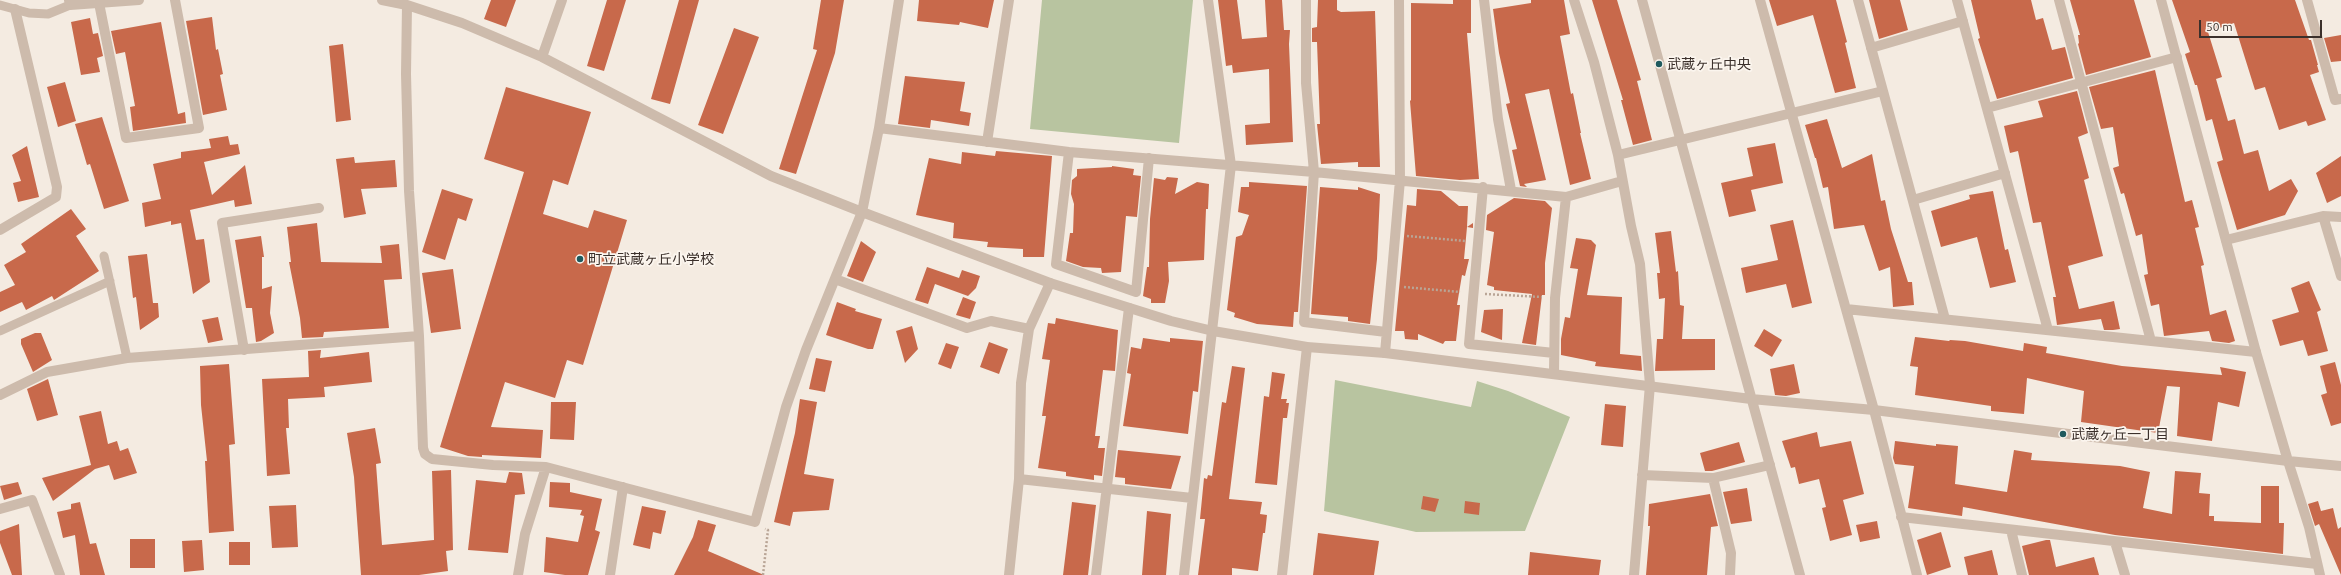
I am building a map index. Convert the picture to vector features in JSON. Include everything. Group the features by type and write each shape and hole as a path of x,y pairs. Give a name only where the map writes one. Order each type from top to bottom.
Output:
{"street":[{"path":"70,2 99,3 139,0"},
{"path":"99,3 126,138 199,128 176,0"},
{"path":"382,0 407,5 462,23 542,57 771,176 1050,283 1129,308 1213,331 1307,347 1385,352 1751,399 1874,410 2288,461 2341,466"},
{"path":"542,57 562,0"},
{"path":"407,5 406,74 409,191 419,336 423,448 425,454 432,459 478,464 546,467 755,522 786,407 806,350 862,212 879,128 899,0"},
{"path":"987,142 1009,0"},
{"path":"1184,575 1232,165 1208,0"},
{"path":"1306,0 1306,83 1314,172 1304,322 1386,332"},
{"path":"1385,352 1400,180 1398,0"},
{"path":"1484,0 1498,120 1511,190"},
{"path":"1574,0 1594,62 1618,155 1622,181 1640,264 1650,385 1634,575"},
{"path":"1642,0 1800,575"},
{"path":"1760,0 1874,410 1917,575"},
{"path":"1858,0 1945,319"},
{"path":"1957,0 2048,330"},
{"path":"2058,0 2151,341"},
{"path":"2161,0 2256,352 2309,527 2320,575"},
{"path":"2307,0 2335,100 2341,99"},
{"path":"0,230 56,197 57,187 15,9"},
{"path":"1871,48 1963,22"},
{"path":"1987,108 2177,57"},
{"path":"1618,155 1883,91"},
{"path":"879,128 1068,152 1483,187 1566,197 1622,181"},
{"path":"1068,152 1056,264 1136,292 1149,158"},
{"path":"1913,200 2005,173"},
{"path":"1483,187 1469,344 1554,353"},
{"path":"1554,373 1555,298 1566,197"},
{"path":"244,350 222,223 319,208"},
{"path":"2226,240 2323,216 2341,217"},
{"path":"2323,216 2341,276"},
{"path":"835,279 967,328 991,321 1029,329"},
{"path":"1009,575 1019,479 1021,383 1029,329 1050,283"},
{"path":"1096,575 1129,308"},
{"path":"1846,309 2256,352"},
{"path":"0,395 47,372 126,358 419,336"},
{"path":"1282,575 1307,347"},
{"path":"1642,475 1713,478 1770,465"},
{"path":"518,575 525,534 546,467"},
{"path":"1713,478 1731,553 1730,575"},
{"path":"1019,479 1192,498"},
{"path":"610,575 623,487"},
{"path":"0,509 32,500 60,575"},
{"path":"1901,517 2317,564"},
{"path":"2011,530 2022,575"},
{"path":"2115,542 2125,575"}],"lane":[{"path":"0,6 29,13 48,14 70,2"},
{"path":"104,256 126,358"},
{"path":"0,331 110,282"}],"path":[{"path":"1395,235 1478,242"},
{"path":"755,522 768,530 764,575"}],"green space":[{"path":"1042,0 1193,0 1179,143 1030,129"},
{"path":"1335,380 1471,407 1477,381 1508,391 1570,417 1525,531 1416,532 1324,511"}],"building":[{"path":"491,0 516,0 506,27 484,19"},
{"path":"607,0 626,0 604,71 587,66"},
{"path":"679,0 699,0 670,104 651,99"},
{"path":"821,0 844,0 835,53 796,174 779,169 817,50 813,49"},
{"path":"919,0 994,0 988,28 960,22 959,25 917,21"},
{"path":"1218,0 1237,0 1242,39 1267,37 1265,0 1282,0 1284,30 1290,30 1289,44 1293,142 1246,145 1245,125 1270,123 1269,69 1233,73 1232,65 1226,66"},
{"path":"1318,0 1337,0 1337,10 1341,12 1375,11 1380,167 1358,167 1358,162 1321,164 1317,124 1320,124 1317,42 1312,42 1312,28 1317,27"},
{"path":"1453,0 1471,0 1471,33 1467,33 1479,179 1460,180 1416,176 1410,101 1411,3 1453,4"},
{"path":"1531,0 1564,0 1570,34 1560,36 1571,94 1573,93 1580,133 1591,179 1570,185 1549,89 1525,94 1546,180 1524,184 1527,187 1520,186 1512,150 1517,149 1506,104 1510,103 1499,53 1493,9 1531,3"},
{"path":"1592,0 1617,0 1641,80 1637,81 1652,140 1633,145 1621,100 1623,100"},
{"path":"1769,0 1836,0 1847,42 1845,43 1856,88 1835,93 1813,15 1777,26"},
{"path":"1869,0 1900,0 1908,30 1879,39"},
{"path":"1971,0 2031,0 2036,20 2043,18 2052,50 2065,47 2073,78 1997,99 1978,39 1980,38"},
{"path":"2070,0 2134,0 2151,57 2086,75 2078,44 2078,35 2080,35"},
{"path":"2172,0 2295,0 2309,40 2311,40 2318,65 2319,72 2310,75 2326,120 2308,126 2306,121 2279,130 2265,87 2255,90 2234,23 2208,32 2222,77 2216,79 2228,121 2235,119 2244,154 2258,150 2269,191 2291,179 2298,191 2285,215 2237,230 2217,162 2223,160 2212,119 2206,121 2197,85 2195,85 2185,54 2190,52"},
{"path":"212,17 216,50 218,49 223,74 220,75 227,110 203,115 186,21"},
{"path":"90,18 93,34 98,33 103,56 97,58 100,72 81,75 71,22"},
{"path":"161,22 178,114 185,112 186,123 133,131 130,107 135,106 125,52 116,54 111,31"},
{"path":"734,28 759,37 723,134 698,125"},
{"path":"2341,35 2341,61 2331,62 2324,38"},
{"path":"343,44 351,120 336,122 329,46"},
{"path":"2155,70 2185,202 2192,200 2199,227 2195,228 2204,265 2201,266 2210,315 2226,310 2235,341 2229,343 2212,341 2209,331 2164,336 2159,304 2151,306 2144,275 2148,274 2142,234 2136,236 2124,193 2121,194 2113,168 2119,166 2113,127 2101,129 2089,87"},
{"path":"905,76 965,82 960,111 971,113 969,126 931,120 930,128 898,124"},
{"path":"65,82 76,121 58,127 47,87"},
{"path":"506,87 591,112 568,185 553,180 543,214 588,228 594,210 627,220 583,365 567,360 555,398 505,382 491,427 543,430 541,458 482,455 482,457 468,456 440,447 524,172 484,159"},
{"path":"2077,91 2088,133 2078,137 2089,178 2084,180 2103,256 2068,266 2079,309 2114,301 2120,329 2104,330 2101,319 2057,325 2053,297 2056,297 2041,222 2033,223 2018,151 2010,153 2004,126 2043,117 2038,101"},
{"path":"102,117 129,201 104,209 90,164 87,165 75,124"},
{"path":"1827,119 1842,168 1872,154 1881,201 1885,200 1891,229 1908,282 1912,282 1914,305 1893,307 1890,267 1879,271 1864,225 1834,229 1828,187 1823,188 1816,158 1805,125"},
{"path":"228,136 230,145 238,144 240,154 204,162 212,195 245,165 252,204 235,207 234,200 190,210 196,240 204,239 210,282 193,294 181,223 171,225 171,221 145,227 142,203 161,199 153,164 181,158 181,152 211,148 209,139"},
{"path":"1775,143 1783,183 1751,190 1756,211 1729,217 1721,183 1753,176 1747,148"},
{"path":"27,146 39,197 18,202 13,183 21,181 12,155"},
{"path":"996,151 1052,156 1044,257 1023,257 1023,249 987,247 988,242 953,238 954,223 916,215 929,158 961,164 962,152 995,156"},
{"path":"2341,156 2341,196 2327,203 2316,173"},
{"path":"354,157 355,163 395,160 397,187 361,189 366,214 344,218 336,159"},
{"path":"1112,166 1134,169 1133,175 1141,176 1137,217 1126,216 1121,272 1102,273 1101,268 1083,267 1066,261 1070,233 1073,233 1074,204 1071,194 1072,180 1077,176 1077,169"},
{"path":"1167,177 1178,178 1175,194 1197,182 1209,184 1208,209 1206,209 1204,260 1168,262 1169,281 1165,303 1151,303 1151,299 1143,296 1147,267 1149,267 1150,219 1154,178 1165,180"},
{"path":"1249,182 1307,186 1298,312 1294,312 1293,327 1257,324 1234,317 1235,313 1227,310 1236,237 1242,235 1249,215 1238,212 1241,187 1249,187"},
{"path":"1320,187 1358,190 1358,187 1380,194 1377,259 1370,324 1348,321 1348,317 1311,314"},
{"path":"442,189 473,199 466,221 458,218 445,260 422,252"},
{"path":"1417,189 1441,191 1459,206 1468,206 1464,259 1469,259 1465,276 1462,275 1457,305 1460,305 1456,341 1445,341 1443,344 1418,334 1418,340 1405,339 1404,331 1395,331 1407,205 1416,206"},
{"path":"1993,191 2005,250 2008,249 2016,282 1990,288 1977,237 1941,247 1931,211 1970,199 1969,195"},
{"path":"1514,198 1545,201 1552,208 1545,263 1545,295 1542,295 1536,345 1522,343 1532,294 1494,290 1494,287 1487,285 1494,232 1486,230 1487,215"},
{"path":"71,209 86,229 76,236 99,271 54,300 52,296 26,310 22,302 0,312 0,292 15,285 4,265 26,252 21,244"},
{"path":"1793,220 1812,303 1792,308 1786,284 1746,293 1741,268 1778,260 1770,225"},
{"path":"317,223 321,262 382,263 380,246 399,244 402,279 384,280 389,328 324,332 323,337 302,338 300,318 289,262 291,262 287,227"},
{"path":"1473,223 1473,228 1467,227"},
{"path":"1671,231 1676,272 1678,271 1680,305 1684,306 1682,339 1715,339 1715,370 1655,371 1657,339 1663,339 1665,298 1659,299 1657,273 1660,273 1655,233"},
{"path":"261,236 264,257 262,257 262,289 272,286 270,313 274,333 261,341 256,342 252,308 246,308 235,240"},
{"path":"1576,238 1591,240 1596,245 1587,295 1622,297 1620,354 1641,356 1642,371 1595,366 1596,362 1561,355 1561,339 1565,317 1570,318 1578,269 1570,268"},
{"path":"861,241 876,252 863,282 847,276"},
{"path":"147,254 153,303 158,303 159,317 140,330 136,297 133,298 128,256"},
{"path":"927,267 959,278 962,270 980,276 976,288 968,296 935,284 928,304 915,300"},
{"path":"453,269 461,329 431,333 422,273"},
{"path":"2309,281 2321,310 2317,312 2328,351 2308,356 2303,340 2280,346 2272,320 2299,312 2291,288"},
{"path":"963,297 976,302 970,319 956,315"},
{"path":"837,302 856,309 855,311 882,319 873,349 868,349 826,335"},
{"path":"1503,309 1502,340 1481,332 1484,310"},
{"path":"218,317 223,340 208,343 202,320"},
{"path":"1056,318 1118,330 1115,371 1103,370 1095,436 1100,436 1098,448 1105,448 1102,476 1094,475 1094,480 1066,476 1066,472 1038,468 1046,416 1042,416 1050,360 1042,359 1048,323 1055,324"},
{"path":"912,326 918,349 905,363 896,331"},
{"path":"1764,329 1782,340 1772,357 1754,346"},
{"path":"35,333 41,333 52,360 33,372 21,344 21,339"},
{"path":"1915,337 1949,341 1965,341 2023,351 2024,343 2047,347 2046,353 2122,366 2222,375 2220,367 2246,372 2239,407 2218,402 2212,441 2177,436 2180,387 2167,386 2158,433 2081,422 2084,391 2027,378 2024,414 1991,411 1991,406 1915,395 1918,367 1910,366"},
{"path":"1143,338 1170,342 1170,338 1203,341 1198,392 1193,391 1188,434 1123,426 1131,374 1127,373 1131,347 1141,349"},
{"path":"989,342 1008,349 999,374 980,367"},
{"path":"946,343 959,347 951,369 938,364"},
{"path":"321,350 320,358 369,352 372,382 324,387 325,397 288,399 289,428 286,428 290,474 267,476 262,379 309,377 308,351"},
{"path":"816,358 832,361 825,392 809,389"},
{"path":"2335,362 2341,385 2341,423 2331,426 2321,395 2327,393 2320,366"},
{"path":"229,364 235,444 229,445 234,531 209,533 205,461 207,461 201,405 200,366"},
{"path":"1794,364 1800,393 1786,396 1775,395 1770,369"},
{"path":"1232,366 1245,368 1229,499 1262,502 1260,514 1267,515 1265,533 1263,533 1258,571 1232,568 1232,575 1198,575 1205,519 1200,519 1204,478 1207,479 1208,475 1212,476 1222,402 1226,403"},
{"path":"1272,372 1285,374 1281,399 1287,399 1286,403 1289,403 1287,418 1283,418 1277,485 1255,483 1264,396 1269,397"},
{"path":"48,379 58,415 37,421 27,389"},
{"path":"800,399 817,402 804,474 834,479 829,510 793,512 790,526 774,522 795,433"},
{"path":"551,402 576,402 574,440 550,439"},
{"path":"1605,404 1626,406 1623,447 1601,445"},
{"path":"101,411 108,444 117,441 120,451 128,448 137,473 114,480 109,465 95,469 53,501 42,478 91,465 79,416"},
{"path":"375,428 381,463 376,464 382,545 434,540 432,471 451,470 453,550 446,551 448,571 419,575 361,575 354,477 347,433"},
{"path":"1817,432 1820,447 1851,441 1864,494 1843,500 1852,535 1830,541 1822,508 1826,507 1819,479 1799,484 1795,467 1791,468 1782,441"},
{"path":"1895,441 1936,446 1936,444 1958,446 1955,484 2007,492 2014,450 2032,453 2031,460 2120,466 2150,472 2143,508 2172,514 2175,471 2201,473 2199,493 2210,494 2209,516 2214,516 2214,521 2261,523 2261,486 2279,486 2279,523 2284,523 2283,554 2115,535 1963,507 1962,516 1908,508 1914,466 1895,464 1893,458"},
{"path":"1739,442 1745,462 1712,471 1705,471 1700,453"},
{"path":"1118,450 1181,456 1171,489 1125,484 1125,478 1115,477"},
{"path":"509,472 522,473 525,494 515,495 508,553 468,550 476,480 506,483"},
{"path":"18,482 22,494 4,500 0,486"},
{"path":"550,482 570,483 570,492 602,499 595,530 600,532 588,575 565,575 544,572 546,537 578,542 584,516 580,515 582,510 549,507"},
{"path":"1747,488 1752,521 1731,524 1723,492"},
{"path":"1710,494 1718,526 1711,527 1707,575 1646,575 1650,526 1648,526 1649,504"},
{"path":"1423,496 1439,499 1435,512 1421,509"},
{"path":"1465,501 1480,503 1479,515 1464,513"},
{"path":"2318,501 2321,511 2333,508 2338,529 2341,527 2341,575 2319,524 2315,526 2308,504"},
{"path":"80,502 90,544 96,543 105,575 80,575 75,535 63,538 57,512 71,509 71,504"},
{"path":"1072,502 1096,505 1088,575 1063,575"},
{"path":"296,505 298,547 272,548 269,506"},
{"path":"642,506 666,511 661,534 653,532 650,549 633,545"},
{"path":"1147,511 1171,514 1166,575 1142,575"},
{"path":"698,520 716,525 708,551 764,575 674,575 693,537"},
{"path":"1877,521 1880,538 1860,542 1856,525"},
{"path":"19,524 22,575 12,575 0,543 0,531"},
{"path":"1941,532 1951,567 1927,575 1917,540"},
{"path":"1318,533 1379,541 1374,575 1313,575"},
{"path":"130,539 155,539 155,568 130,568"},
{"path":"202,540 204,570 184,572 182,541"},
{"path":"2050,540 2056,567 2094,557 2099,575 2029,575 2022,546"},
{"path":"229,542 250,542 250,565 229,565"},
{"path":"1992,550 1998,575 1968,575 1964,557"},
{"path":"1530,552 1601,560 1599,575 1528,575"}],"place":[{"name":"武蔵ヶ丘中央","path":"1659,64"},
{"name":"町立武蔵ヶ丘小学校","path":"580,259"},
{"name":"武蔵ヶ丘一丁目","path":"2063,434"}]}
